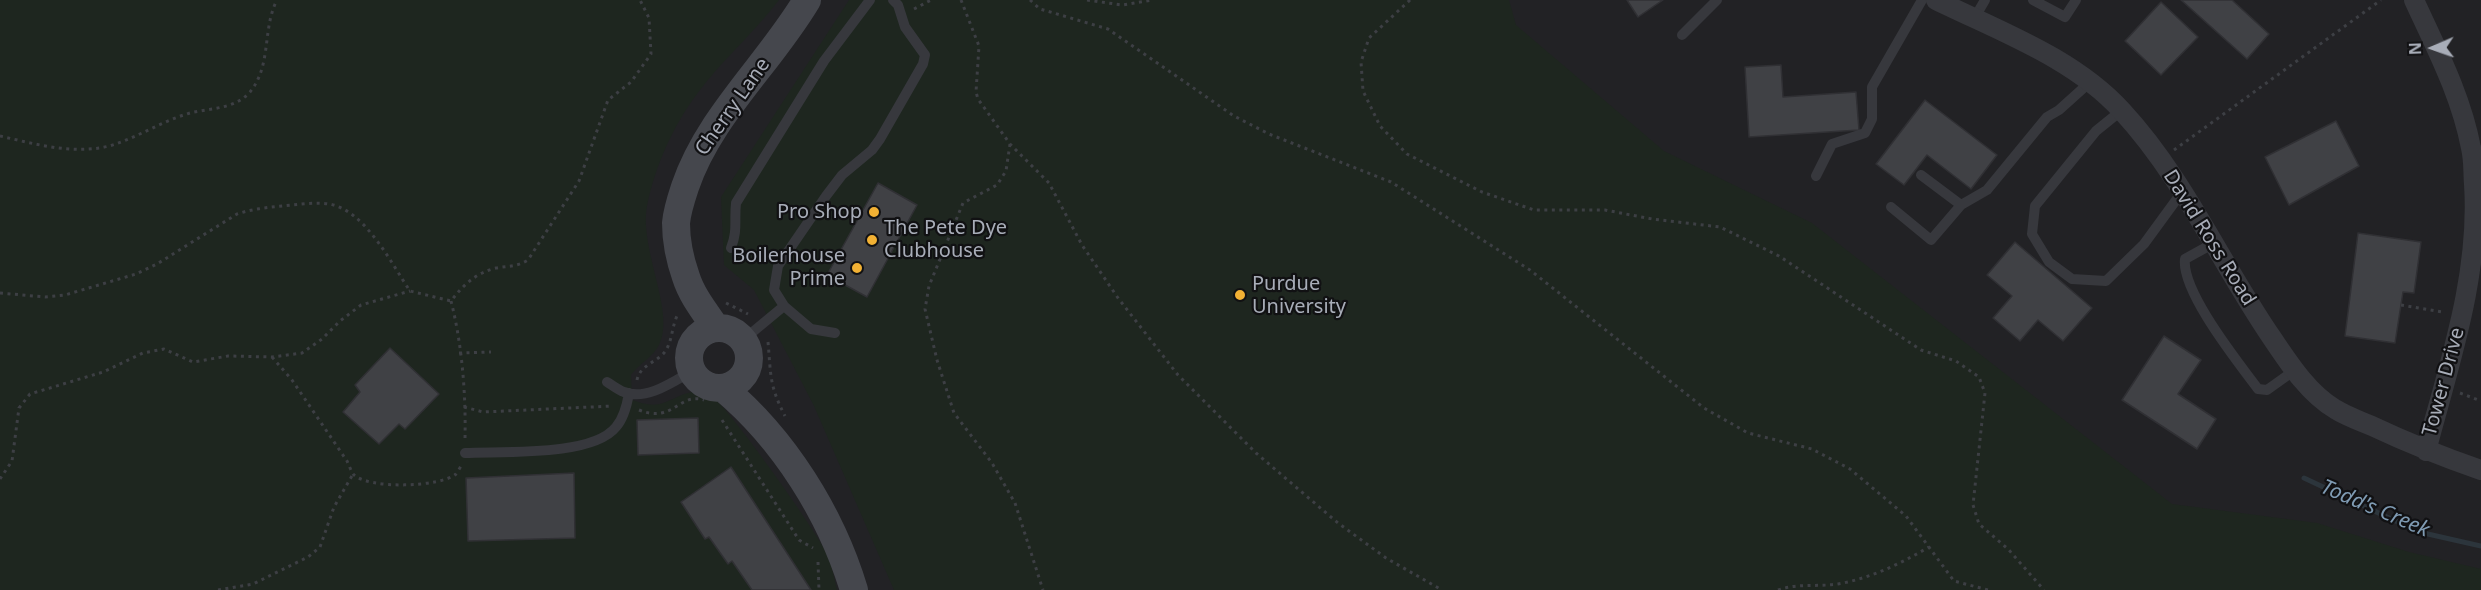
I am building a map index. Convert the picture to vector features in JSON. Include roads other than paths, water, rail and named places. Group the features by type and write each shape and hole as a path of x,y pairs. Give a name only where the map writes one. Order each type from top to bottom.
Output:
{"street":[{"name":"Cherry Lane","path":"710,323 686,279 679,249 678,213 692,168 703,145 807,0"},
{"name":"David Ross Road","path":"1936,0 2058,61 2122,110 2182,192 2247,301 2295,370 2313,391 2334,409 2426,451 2481,470"},
{"name":"Tower Drive","path":"2414,0 2446,69 2465,121 2472,150 2477,240 2461,318 2426,451"},
{"path":"725,395 749,357 746,327 736,333 710,323 689,355 692,371 705,384 725,395 769,432 814,498 844,559 854,590"}],"lane":[{"path":"731,248 737,232 736,203 824,62 870,0"},
{"path":"835,333 811,329 784,306 774,290 778,266 842,176 872,150 880,139 923,64 925,55 905,27 898,4 893,0"},
{"path":"1682,35 1717,0"},
{"path":"1816,176 1832,144 1865,133 1872,119 1872,87 1922,0"},
{"path":"1974,19 1985,0"},
{"path":"2033,0 2065,17 2076,0"},
{"path":"1891,207 1931,240 1962,205 1987,190 2047,117 2059,110 2089,83"},
{"path":"2122,110 2096,131 2035,206 2032,234 2049,262 2072,279 2106,281 2144,244 2182,192"},
{"path":"1922,175 1962,205"},
{"path":"2214,243 2185,259 2184,270 2195,297 2258,389 2267,390 2295,370"},
{"path":"746,327 784,306"},
{"path":"607,382 628,393 649,392 692,371"},
{"path":"465,453 574,449 593,442 615,429 627,408 628,393"}],"waterway":[{"name":"Todd's Creek","path":"2304,478 2419,532 2481,546"}],"place":[{"name":"Pro Shop","path":"874,212"},
{"name":"The Pete Dye Clubhouse","path":"872,240"},
{"name":"Boilerhouse Prime","path":"857,268"},
{"name":"Purdue University","path":"1240,295"}]}
